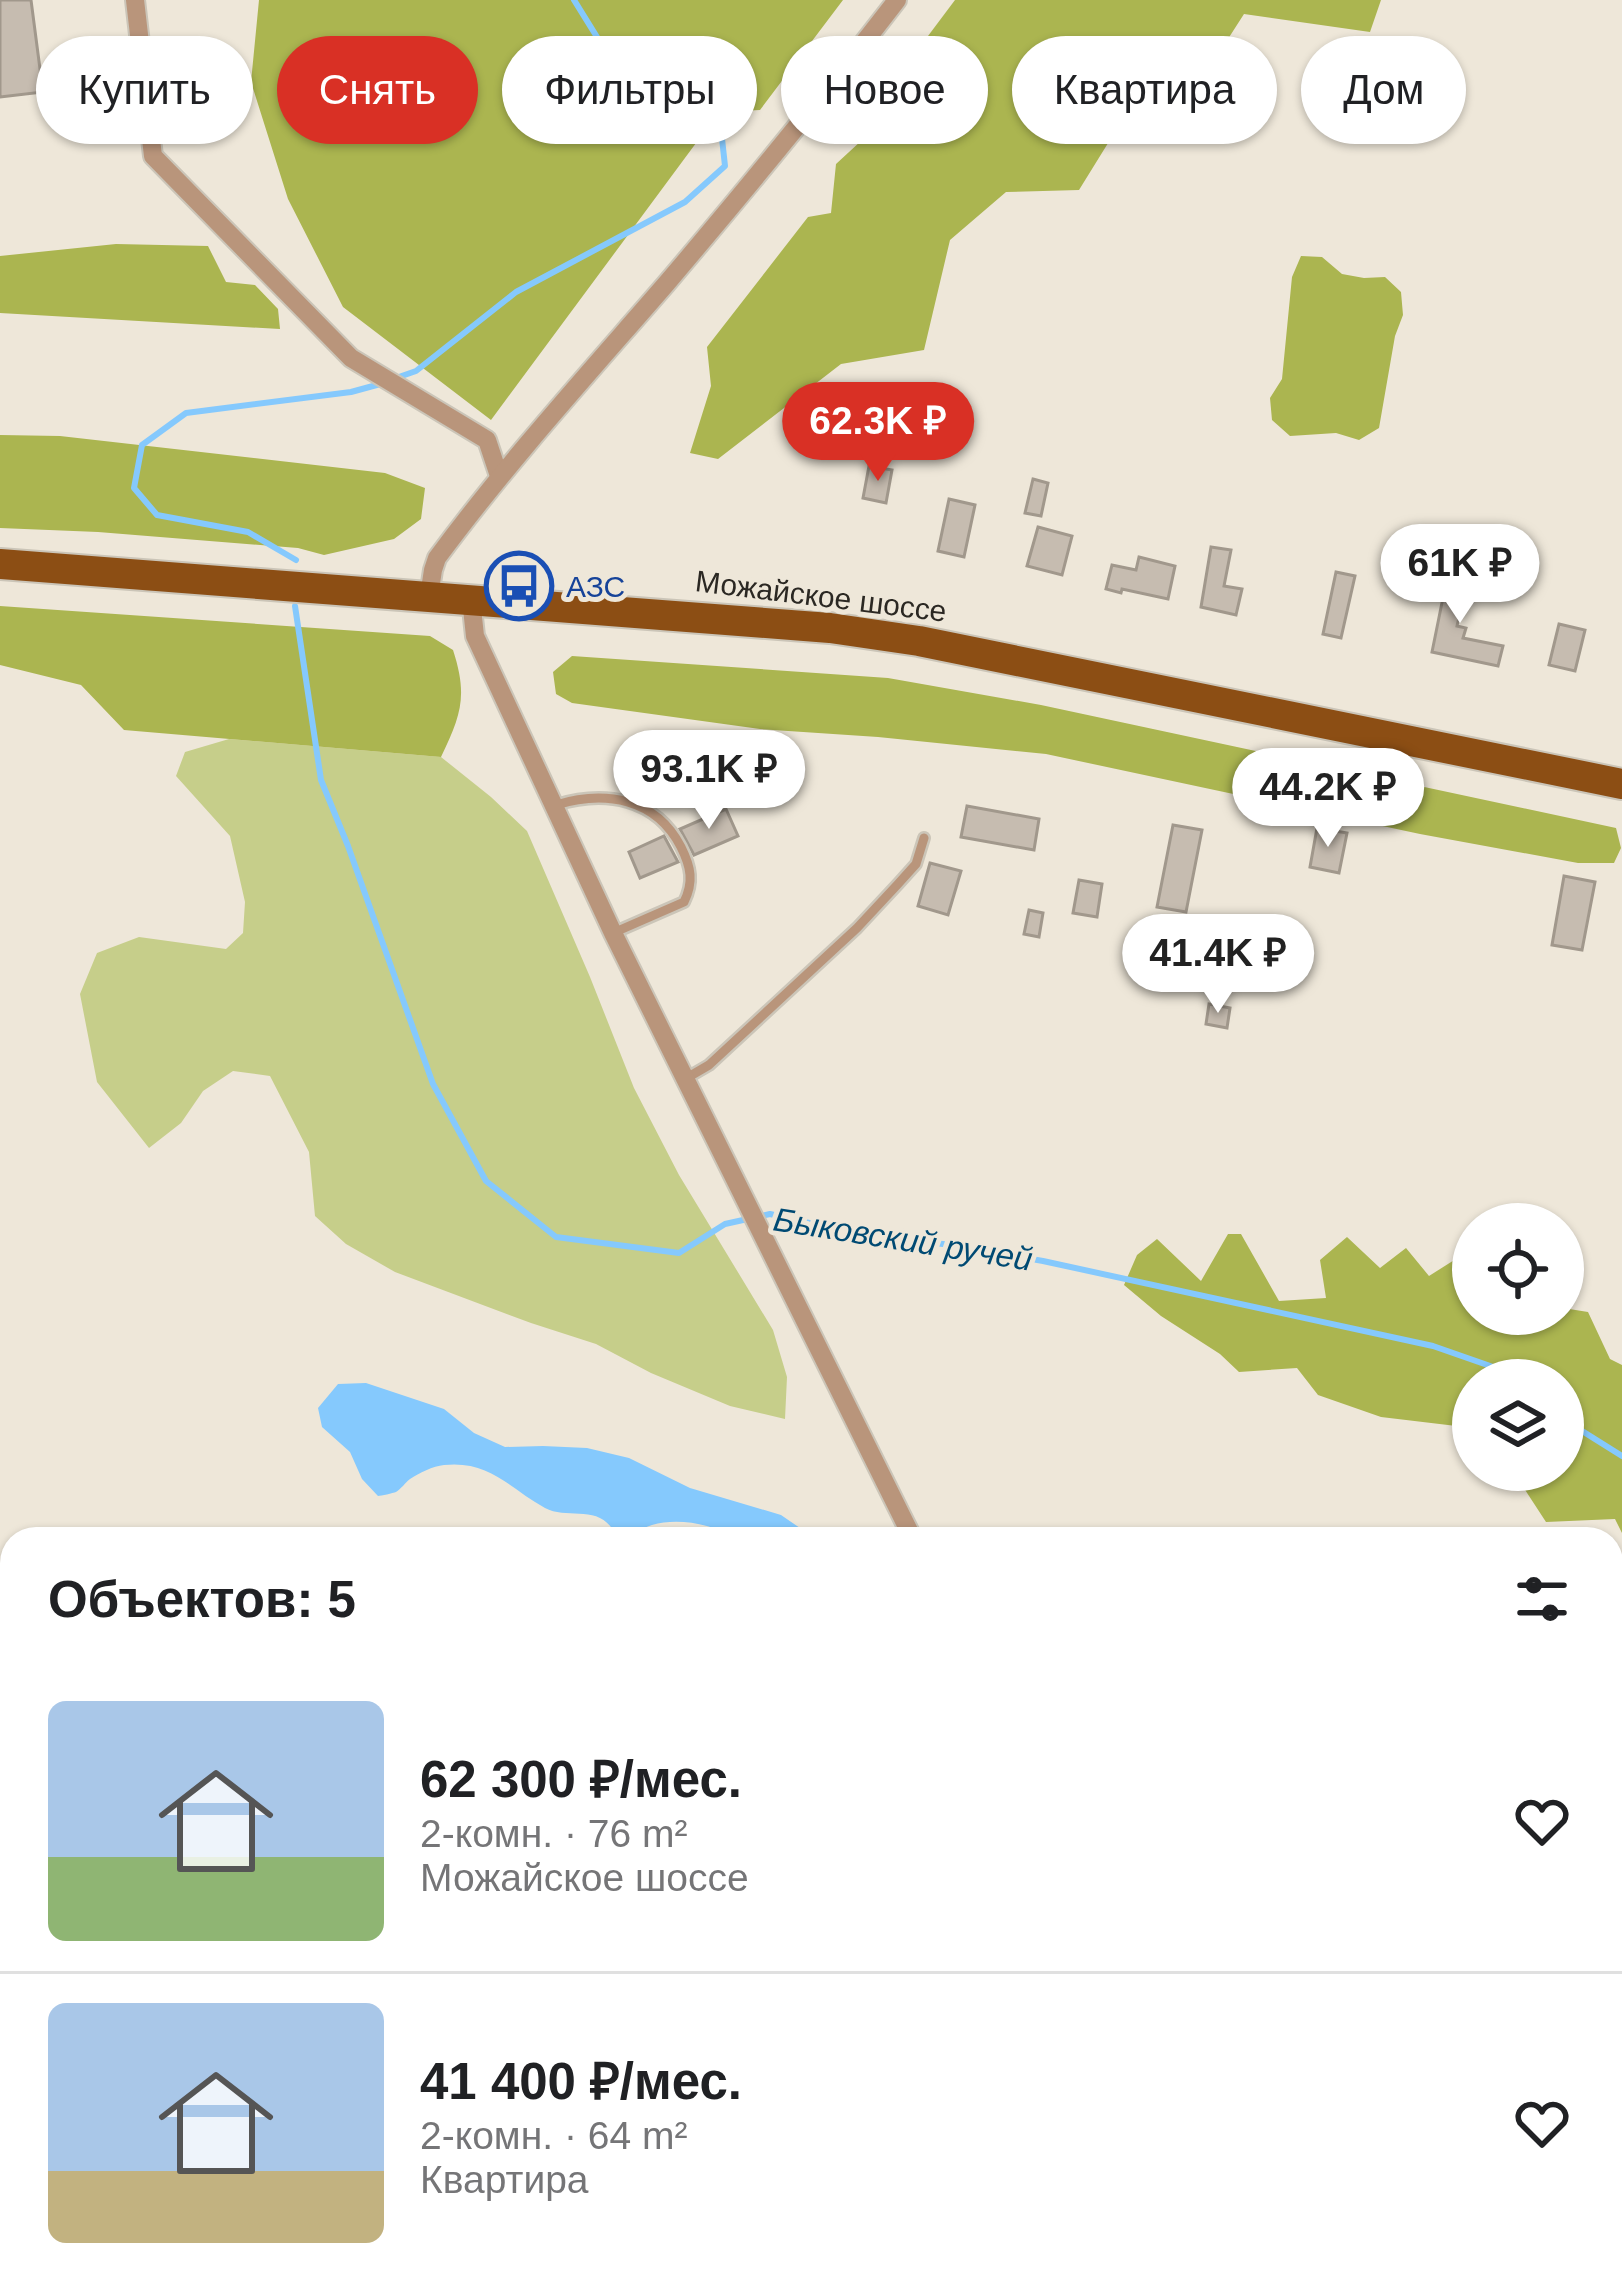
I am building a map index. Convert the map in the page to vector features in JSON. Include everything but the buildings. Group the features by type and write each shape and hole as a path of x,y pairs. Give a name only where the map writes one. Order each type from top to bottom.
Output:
{"main road":[{"name":"Можайское шоссе","path":"0,564 876,634 1622,784"}],"street":[{"path":"135,0 153,156 351,358 488,440 499,476"},
{"path":"429,596 437,558 499,476 667,283 897,0"},
{"path":"471,599 475,636 613,933 907,1527"}],"lane":[{"path":"554,806 594,797 634,802 664,822 686,858 691,888 684,902 613,933"},
{"path":"685,1079 709,1065 857,928 916,864 924,838"}],"green space":[{"path":"259,0 843,0 816,36 781,36 781,82 760,110 757,36 502,36 502,144 695,144 491,420 343,307 288,199 253,88"},
{"path":"955,0 1381,0 1370,32 1244,14 1230,36 1012,36 1012,144 1107,144 1079,190 1006,192 950,240 924,350 841,364 718,459 690,453 711,386 707,347 808,217 831,213 836,164 858,144 988,144 988,36 928,36"},
{"path":"116,244 208,246 226,282 255,285 278,309 280,329 0,313 0,256"},
{"path":"1301,256 1322,257 1342,274 1385,277 1401,292 1403,315 1379,428 1359,440 1336,433 1290,436 1272,420 1270,398 1282,379 1292,277"},
{"path":"0,435 60,436 385,473 425,488 421,519 394,539 324,555 298,548 0,528"},
{"path":"0,606 430,636 453,650 461,693 458,717 441,757 124,730 81,685 0,665"},
{"path":"572,656 888,678 1041,705 1616,828 1621,848 1614,863 1578,863 1046,754 760,729 572,703 556,694 553,672"},
{"path":"229,739 441,757 527,831 634,1088 679,1175 773,1330 787,1377 785,1419 730,1406 596,1344 395,1272 346,1244 315,1216 309,1152 270,1076 233,1071 203,1091 181,1123 149,1148 97,1082 80,994 97,953 139,937 226,949 243,933 245,902 230,836 176,776 185,752"},
{"path":"1228,1234 1241,1234 1279,1301 1326,1298 1320,1260 1347,1237 1380,1268 1406,1248 1429,1276 1452,1261 1452,1335 1584,1335 1584,1311 1588,1312 1610,1359 1622,1365 1622,1527 1615,1519 1546,1522 1526,1491 1584,1491 1584,1359 1452,1359 1452,1425 1381,1417 1318,1395 1297,1368 1239,1372 1161,1316 1124,1285 1137,1255 1157,1239 1201,1281"}],"water":[{"path":"366,1383 444,1409 474,1433 505,1447 587,1448 629,1458 690,1488 781,1515 798,1527 673,1522 611,1527 595,1516 554,1512 487,1471 460,1465 431,1468 396,1492 378,1496 362,1479 350,1452 322,1427 318,1408 338,1384"}],"waterway":[{"name":"Быковский ручей","path":"396,378 416,371 516,292 685,202 725,166 719,111 610,58 574,0"},
{"name":"Быковский ручей","path":"296,560 248,532 157,515 134,488 142,445 186,413 351,392 384,383"},
{"name":"Быковский ручей","path":"295,606 321,780 433,1084 486,1181 556,1237 679,1253 725,1224 770,1214 853,1233 1043,1261 1433,1346 1470,1359"},
{"name":"Быковский ручей","path":"1584,1432 1622,1456"}],"place":[{"name":"АЗС","path":"519,586"}]}
